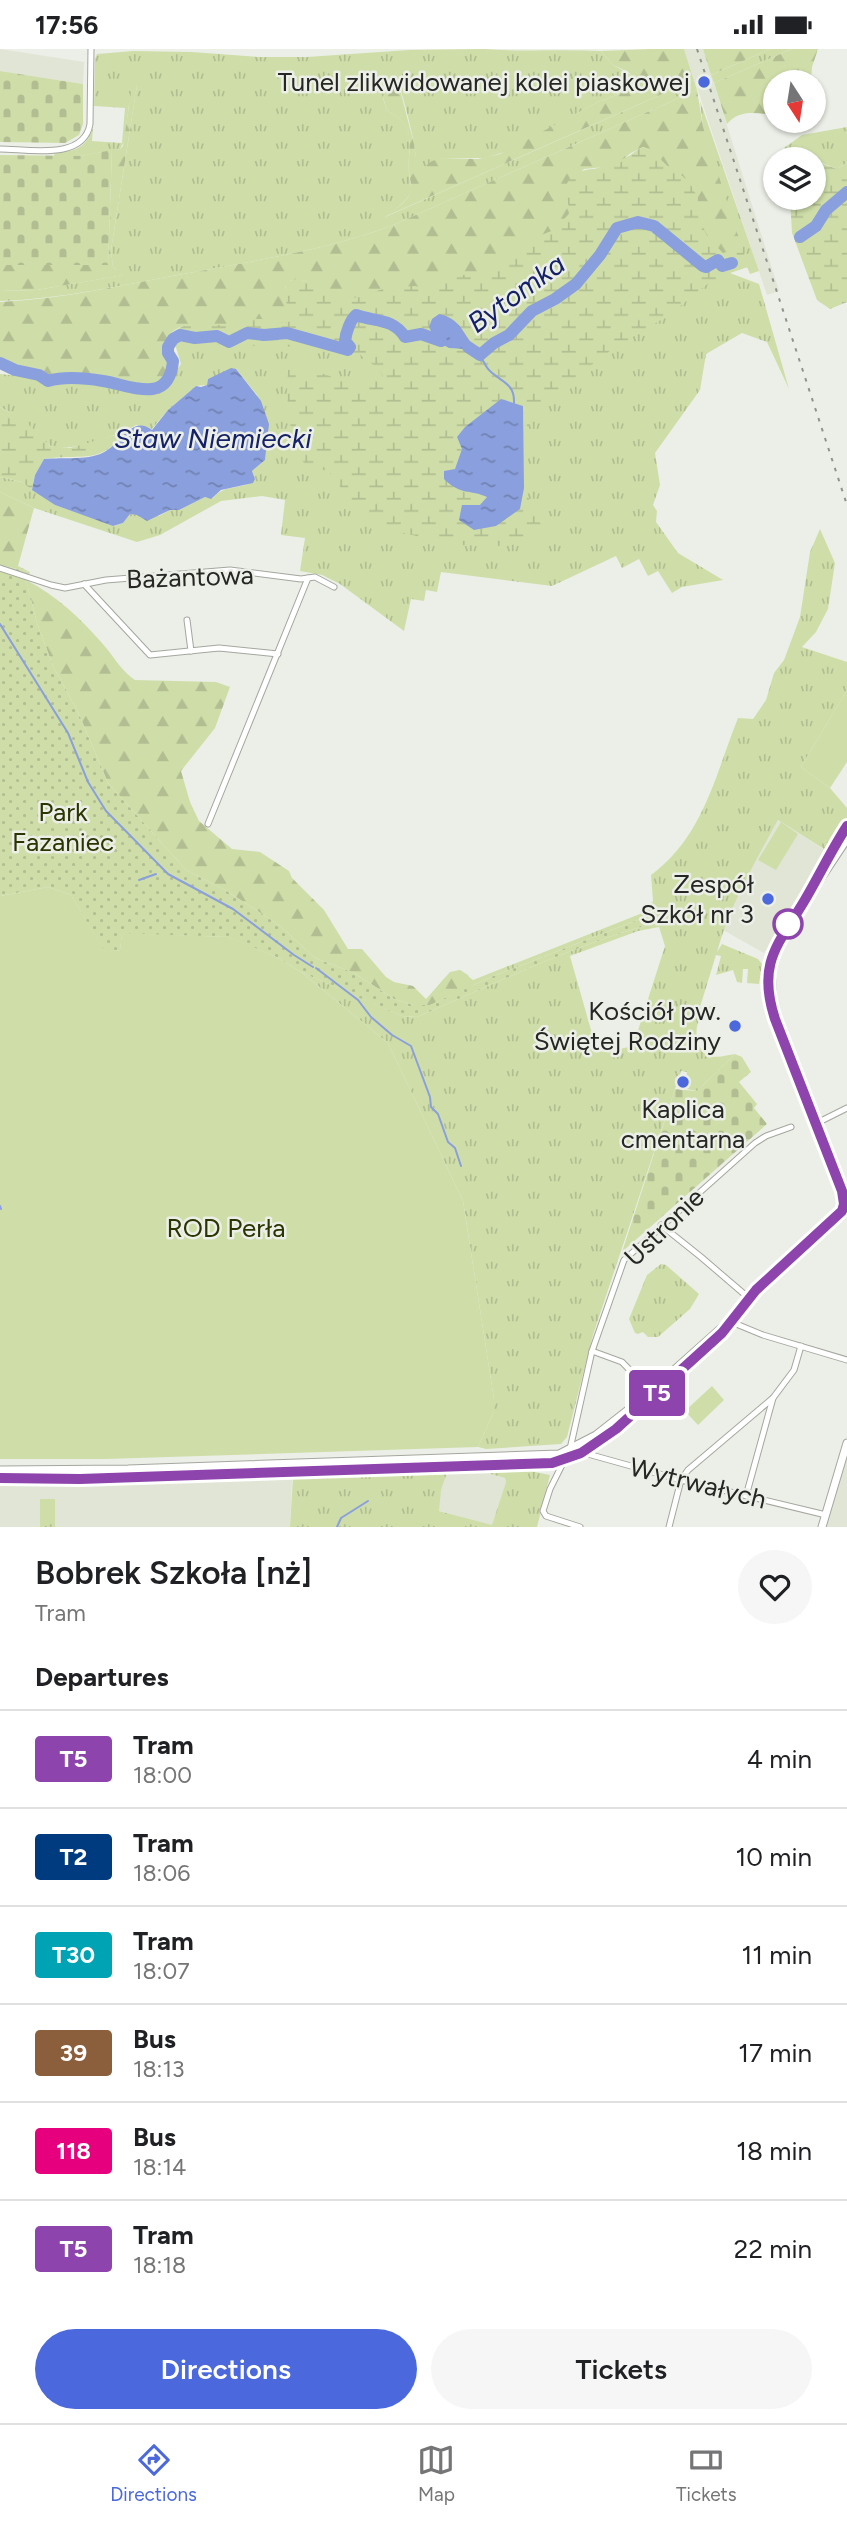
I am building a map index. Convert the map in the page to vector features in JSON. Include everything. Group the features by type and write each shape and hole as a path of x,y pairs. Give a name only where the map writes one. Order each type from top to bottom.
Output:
{"street":[{"path":"0,149 62,150 82,142 89,132 90,124 91,49"},
{"name":"Bażantowa","path":"0,568 60,587 230,570 315,577 334,587"},
{"path":"208,824 308,578"},
{"name":"Bażantowa","path":"84,584 150,655 219,648 278,654"},
{"path":"187,620 191,651"},
{"path":"847,839 783,935 771,966 773,1007 847,1198"},
{"path":"817,1123 847,1108"},
{"name":"Ustronie","path":"576,1527 546,1516 543,1511 550,1489 570,1449 592,1351 624,1259 755,1143 791,1127"},
{"path":"0,1470 128,1469 549,1455 570,1449 606,1428 650,1391 847,1211"},
{"path":"660,1226 750,1299"},
{"path":"729,1321 763,1335 847,1360"},
{"path":"668,1527 681,1480 688,1470 773,1398 794,1370 801,1346"},
{"path":"592,1351 622,1362 650,1391"},
{"path":"746,1496 773,1398"},
{"path":"822,1527 847,1443"},
{"name":"Wytrwałych","path":"570,1449 681,1480 826,1515"}],"shaded area":[{"path":"0,49 84,62 83,84 0,71"},
{"path":"684,49 703,49 779,291 767,295"},
{"name":"Zespół Szkół nr 3","path":"778,820 829,853 764,953 723,930 743,885"},
{"path":"847,1443 847,1527 823,1527"},
{"path":"150,1469 155,1484 292,1479 290,1527 0,1527 0,1470"},
{"path":"448,1470 490,1471 491,1474 505,1478 492,1526 434,1509"}],"green space":[{"path":"684,49 694,80 382,218 405,201 411,188 407,129 397,117 387,111 383,97 394,66 414,144 418,171 432,161 442,158 478,159 500,154 598,102 627,91 635,85 635,79 628,72 613,65 601,51"},
{"path":"703,49 770,49 711,75"},
{"path":"770,49 792,49 714,83 711,75"},
{"path":"792,49 818,49 812,70 763,70 763,114 744,114 727,124 714,83"},
{"path":"409,50 601,51 613,65 633,76 635,85 508,151 485,158 442,158 415,173 416,154 413,139 394,69 383,98 387,111 404,123 407,130 411,189 405,201 385,217 694,80 697,90 391,226 342,242 292,254 118,286 0,301 0,291 37,290 123,275 113,267 111,250 137,85 129,105 124,142 120,149 80,156 54,156 55,152 79,147 87,140 93,128 92,141 122,143 125,108 94,106 97,54 133,51 307,57"},
{"path":"0,71 83,84 83,124 79,135 65,143 0,142"},
{"path":"137,85 111,250 113,267 124,275 37,290 0,291 0,265 108,264 112,150 123,146 131,92"},
{"path":"697,90 703,127 742,248 723,254 716,248 698,218 683,176 643,147 614,166 584,169 568,184 566,192 569,214 554,230 525,242 506,260 486,270 450,278 430,296 426,296 415,286 376,291 354,299 303,280 291,280 285,287 286,305 293,319 291,321 255,319 226,325 178,328 165,343 164,351 170,360 162,383 149,387 94,377 47,379 41,374 15,368 0,361 0,302 48,298 118,286 292,254 342,242 391,226"},
{"path":"700,101 759,271 750,274 747,267 730,273 759,284 789,389 767,342 742,333 706,354 700,390 655,453 660,485 653,505 657,511 656,522 678,553 723,580 682,587 672,593 658,571 648,576 639,559 622,568 616,556 552,586 441,572 437,592 426,590 424,601 411,599 404,631 340,584 322,575 300,571 305,538 281,535 285,500 262,496 221,501 160,535 137,542 34,508 0,492 0,477 22,482 55,505 114,526 123,523 130,514 159,516 205,497 213,498 223,490 250,483 255,479 252,471 265,460 266,446 257,395 236,369 208,379 207,385 196,386 168,410 151,430 136,425 105,439 66,447 48,444 0,407 0,374 89,383 133,392 162,391 181,364 172,334 703,127"},
{"path":"847,127 847,163 837,169 826,165 826,147 785,147 802,135 826,133 826,131"},
{"path":"643,147 650,149 668,169 688,180 698,198 697,211 707,237 723,253 742,248 748,267 706,285 669,315 611,350 541,404 523,436 523,406 479,417 457,437 462,449 455,469 444,471 465,493 488,497 480,505 520,509 524,488 542,527 542,534 509,546 452,545 384,528 353,504 329,472 304,463 293,447 287,395 288,370 307,368 341,380 369,383 383,377 380,370 359,354 311,347 175,344 172,334 191,324 225,325 258,319 291,321 293,318 286,302 285,288 286,283 296,278 326,287 347,298 362,297 382,289 415,286 426,296 430,296 450,278 486,270 506,260 525,242 554,230 569,214 566,192 567,183 572,177 585,170 615,165"},
{"path":"112,150 108,265 0,265 0,155 80,156"},
{"path":"847,163 847,302 830,309 817,300 792,233 791,210 826,210 826,165 837,169"},
{"path":"0,407 24,420 50,446 70,448 126,432 116,443 98,454 44,459 35,475 32,490 22,482 0,477"},
{"path":"0,492 34,508 18,566 30,572 0,565"},
{"path":"820,529 835,563 828,609 816,632 802,647 847,662 847,690 801,767 830,788 847,808 847,836 835,856 778,820 736,901 717,952 722,944 758,959 762,964 759,984 747,983 748,969 743,969 742,983 737,982 733,970 716,975 721,956 716,955 700,1007 704,1009 716,1004 717,1009 701,1017 697,1026 697,1037 700,1048 707,1055 718,1057 735,1054 697,1091 682,1088 688,1086 690,1079 686,1077 687,1072 681,1071 593,1335 567,1437 561,1444 486,1449 478,1447 494,1411 494,1399 463,1201 388,1043 301,972 402,1016 417,1017 568,952 662,921 640,919 491,977 430,1005 441,983 454,972 460,970 473,980 645,912 653,901 651,875 684,842 696,823 738,718 753,719 766,700 774,673 784,660 800,617 810,552","holes":["659,927 665,946 633,1046 606,1052 597,1051 570,956 638,931"]},
{"name":"Park Fazaniec","path":"0,565 30,572 26,580 37,623 53,666 78,712 108,783 186,870 225,890 279,925 315,958 354,973 394,999 413,1005 430,1005 491,977 640,919 660,916 662,921 568,952 417,1017 402,1016 378,1006 228,937 122,934 120,950 105,953 71,895 48,887 0,896"},
{"path":"26,580 76,616 135,680 216,682 230,687 215,728 181,771 199,821 232,849 260,852 289,871 292,878 324,910 348,949 362,949 386,977 394,982 413,986 426,999 450,972 460,970 468,975 473,986 430,1005 413,1005 394,999 354,973 315,958 279,925 225,890 186,870 108,783 78,712 53,666 37,623"},
{"path":"847,690 847,762 830,788 801,767"},
{"path":"781,822 798,834 776,870 758,860"},
{"name":"ROD Perła","path":"48,887 71,895 105,952 120,950 122,933 228,937 276,957 301,972 388,1043 463,1201 494,1399 494,1411 478,1447 106,1459 0,1459 0,896"},
{"path":"735,1054 742,1057 751,1072 739,1082 757,1104 754,1108 767,1124 622,1252 675,1089 697,1091"},
{"path":"661,1264 666,1265 699,1294 690,1309 658,1337 648,1337 643,1332 635,1333 629,1319 647,1275"},
{"path":"712,1386 724,1400 698,1425 685,1411"},
{"path":"448,1470 441,1490 439,1511 492,1525 506,1482 505,1478 491,1474 490,1471 530,1471 550,1475 537,1527 290,1527 293,1477"},
{"path":"40,1499 55,1499 55,1527 40,1527"}],"water":[{"path":"439,314 459,325 482,357 466,349 449,348 432,339 424,340 427,333 432,333 429,327 432,319"},
{"name":"Staw Niemiecki","path":"231,368 236,369 261,401 269,424 265,460 252,471 255,479 253,483 221,490 211,499 205,497 147,521 130,514 123,523 113,526 55,505 32,490 35,475 44,459 100,454 133,428 145,426 152,430 168,410 196,386 207,385 208,379"},
{"path":"501,399 523,406 524,488 520,509 496,526 474,530 459,520 462,505 480,505 487,497 456,488 444,479 444,471 455,469 462,449 457,437 465,427"}],"waterway":[{"name":"Bytomka","path":"800,237 816,226 826,210 847,192"},
{"name":"Bytomka","path":"468,347 480,355 509,335 532,311 576,284 600,255 617,228 638,222 654,226 703,266 718,260 722,266 732,263"},
{"name":"Bytomka","path":"0,363 15,370 39,375 48,381 82,378 147,389 164,384 170,375 173,361 168,347 173,339 180,335 195,338 217,336 229,342 247,333 287,333 348,350 350,347 345,341 346,334 356,315 389,324 405,337 421,334 441,341"},
{"path":"480,356 489,370 510,387 514,403"},
{"path":"0,624 68,733 88,782 106,811 168,874 233,909 313,967"},
{"path":"139,880 156,874"},
{"path":"316,968 358,1000 371,1017 392,1035 411,1046 430,1097 431,1107 438,1114 448,1142 455,1148 461,1166"},
{"path":"337,1527 341,1518 368,1501"}],"tram line":[{"path":"0,1478 80,1479 552,1463 581,1452 616,1429 722,1333 756,1290 842,1211 842,1191 773,1013 769,966 776,943 806,898 847,826"},
{"name":"T5","path":"0,1478 80,1479 552,1463 570,1458 610,1434 722,1333 756,1290 842,1211 842,1191 775,1019 770,997 769,966 776,943 806,898 847,826"}],"railway":[{"path":"697,49 847,505"}],"place":[{"name":"Tunel zlikwidowanej kolei piaskowej","path":"704,82"},
{"name":"Zespół Szkół nr 3","path":"768,899"},
{"name":"Kościół pw. Świętej Rodziny","path":"735,1026"},
{"name":"Kaplica cmentarna","path":"683,1082"}]}
